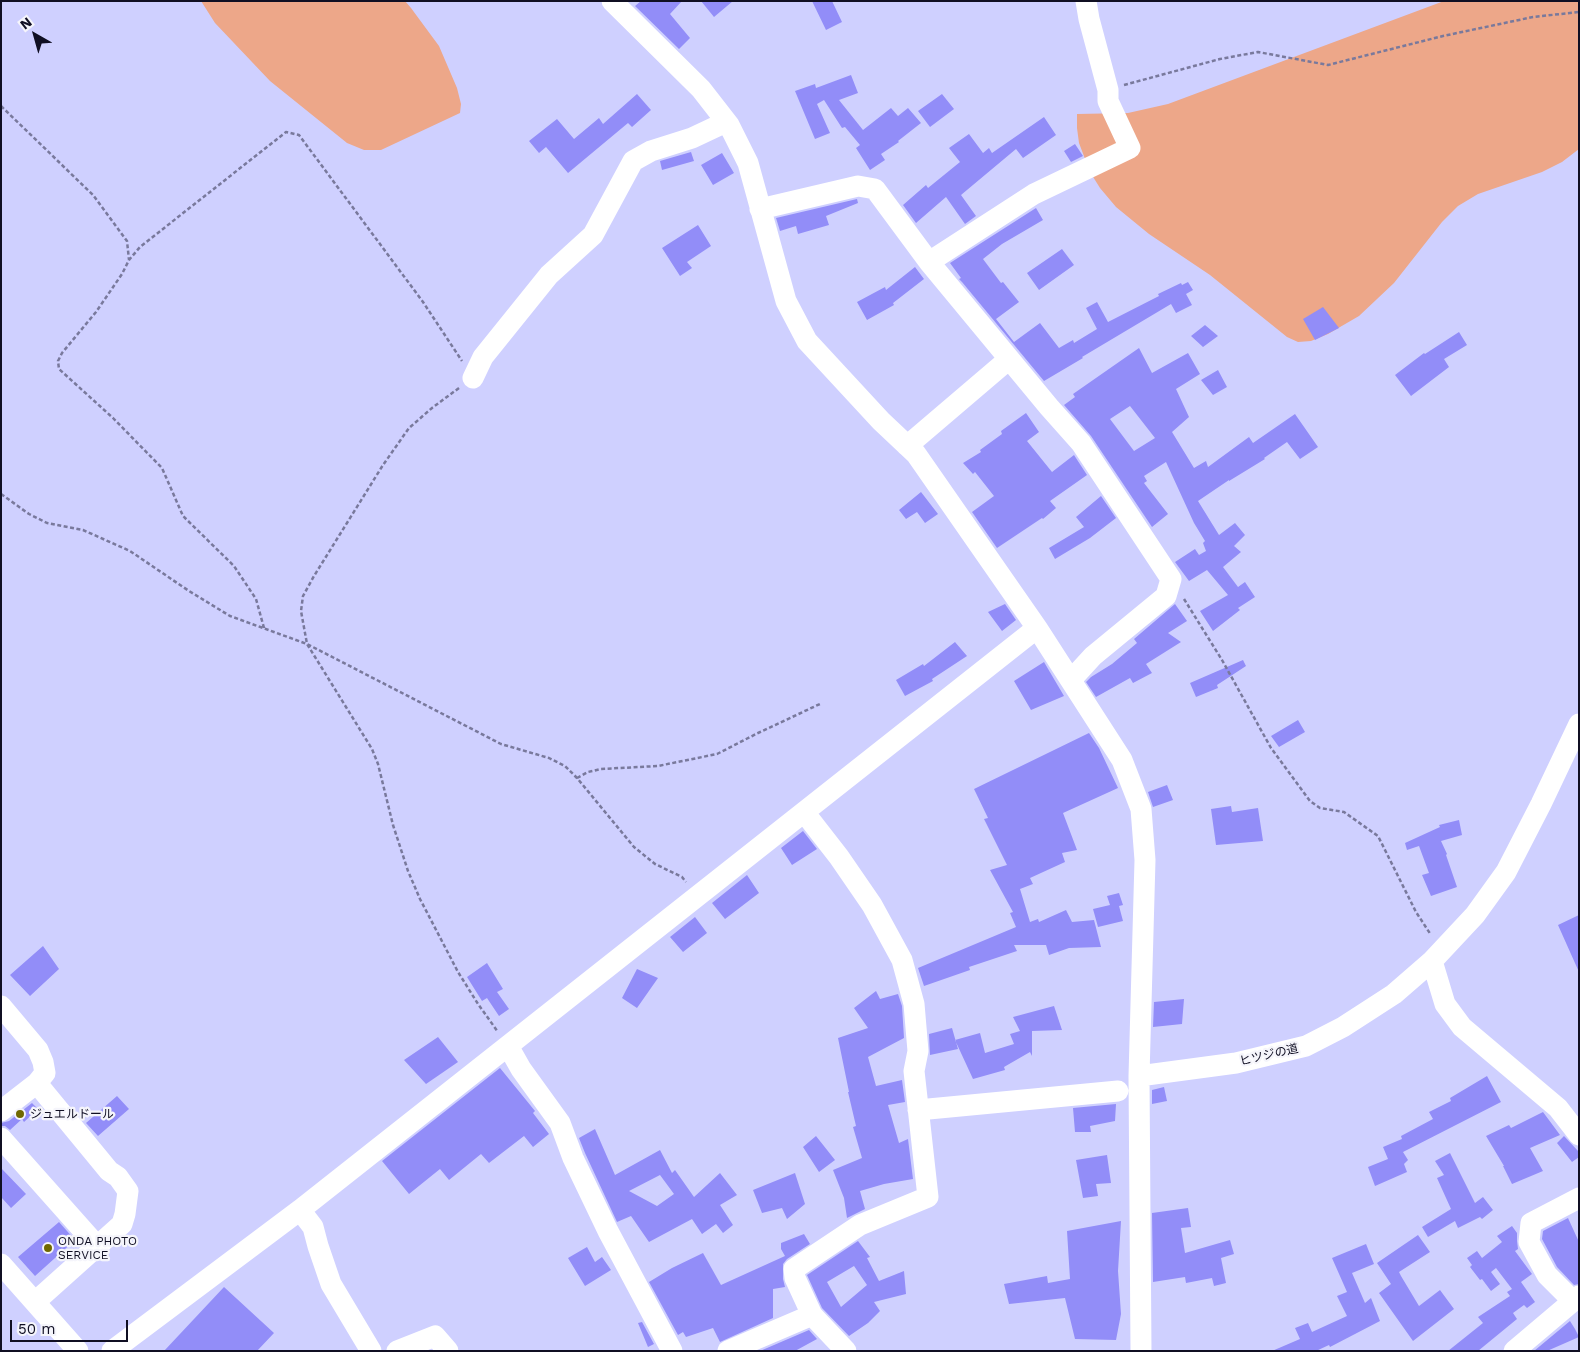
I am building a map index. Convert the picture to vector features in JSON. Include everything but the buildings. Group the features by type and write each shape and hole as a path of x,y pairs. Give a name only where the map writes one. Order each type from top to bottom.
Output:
{"street":[{"path":"612,1 701,90 726,122 748,163 786,301 806,341 881,421 916,454 1037,628 1122,760 1141,809 1145,860 1139,1076 1141,1351"},
{"path":"929,262 1034,194 1130,148 1108,101 1108,90 1086,1"},
{"path":"474,378 483,357 549,275 593,235 633,161 651,151 692,138 726,122"},
{"path":"760,209 858,186 875,189 929,262 1081,443 1171,580 1166,596 1093,656 1071,680"},
{"path":"907,446 1009,359"},
{"path":"112,1351 300,1210 1037,628"},
{"name":"ヒツジの道","path":"1139,1076 1236,1062 1306,1046 1343,1027 1394,994 1437,956 1475,915 1506,872 1579,724"},
{"path":"804,812 839,857 872,905 902,960 914,1004 918,1051 914,1071 928,1197 860,1225 794,1269 794,1278 812,1315 846,1351"},
{"path":"1437,956 1445,1004 1462,1027 1558,1108 1579,1136"},
{"path":"1,1006 38,1050 45,1073 37,1082 1,1111"},
{"path":"508,1046 521,1069 560,1123 572,1158 608,1231 672,1351"},
{"path":"35,1302 122,1224 128,1191 103,1164 37,1082"},
{"path":"918,1110 1118,1091"},
{"path":"1,1138 97,1246"},
{"path":"1514,1351 1576,1298 1547,1275 1529,1242 1531,1222 1579,1198"},
{"path":"300,1210 313,1227 331,1284 371,1351"},
{"path":"1,1264 78,1351"},
{"path":"728,1351 812,1315"},
{"path":"397,1351 435,1336 448,1351"}],"path":[{"path":"1108,90 1220,59 1258,52 1328,65 1524,19 1579,12"},
{"path":"1,106 93,195 127,241 129,260"},
{"path":"264,628 256,599 234,566 183,516 162,468 60,368 58,361 62,353 96,312 122,274 129,260 140,247 286,132 299,135 423,302 474,378 432,408 409,428 383,465 314,576 304,596 301,611 307,644 372,749 378,764 393,825 420,899 458,972 508,1046"},
{"path":"1,494 29,514 46,523 83,530 130,551 230,616 307,644 501,744 550,758 565,766 634,847 654,864 682,878 698,896"},
{"path":"1171,580 1222,660 1277,756 1310,801 1320,808 1344,812 1378,836 1437,956"},
{"path":"577,778 588,772 601,769 658,766 717,754 822,703"}],"shaded area":[{"path":"201,1 405,1 439,46 457,88 461,104 460,113 381,150 364,150 347,143 270,81 215,23"},
{"path":"1444,1 1579,1 1579,149 1562,162 1542,172 1478,194 1458,206 1442,222 1394,283 1359,316 1328,334 1311,341 1298,342 1287,337 1210,275 1149,234 1116,207 1100,188 1090,172 1079,143 1077,114 1128,113 1168,104"}],"place":[{"name":"ジュエルドール","path":"20,1114"},
{"name":"ONDA PHOTO SERVICE","path":"48,1248"}]}
